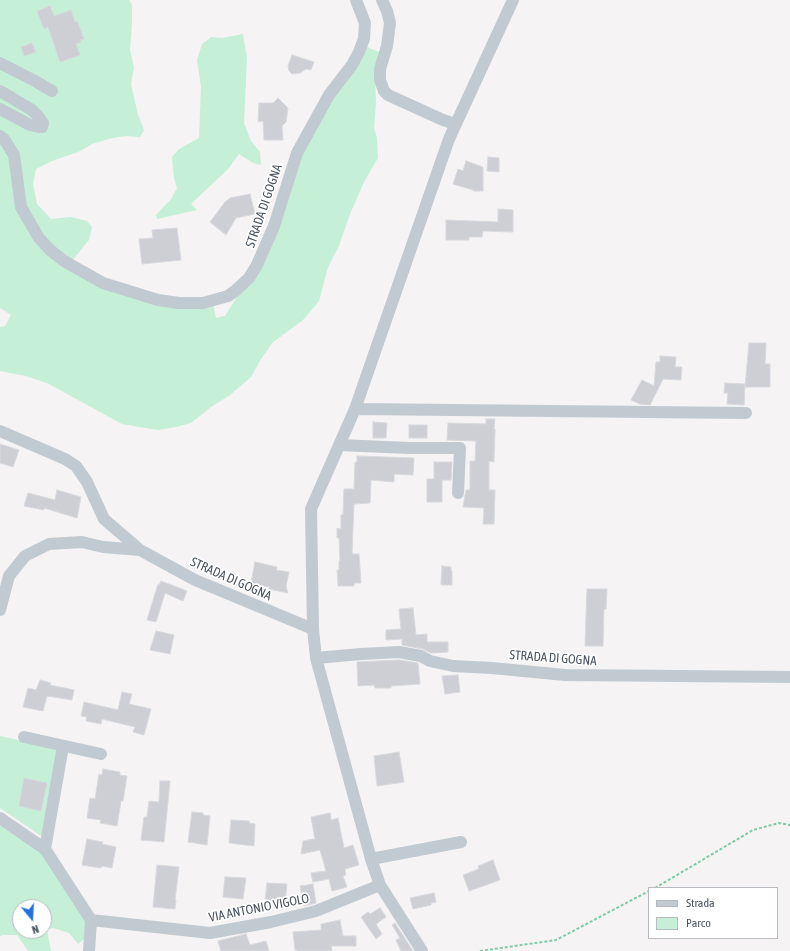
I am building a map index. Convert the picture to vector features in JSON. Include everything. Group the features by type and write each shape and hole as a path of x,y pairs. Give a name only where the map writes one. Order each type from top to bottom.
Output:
{"street":[{"name":"STRADA DI GOGNA","path":"0,136 4,138 14,155 23,210 31,227 50,250 64,261 103,283 158,300 178,303 203,303 223,298 235,291 249,278 257,265 274,226 297,153 330,95 352,65 359,52 364,39 365,23 356,0"},
{"path":"382,0 390,23 388,39 380,69 380,80 384,91 388,95 455,124"},
{"path":"422,951 380,885 371,858 316,658 313,629 311,509 354,409 449,139 513,0"},
{"path":"0,63 52,91"},
{"path":"0,91 32,110 39,117 42,127 39,128 30,125 0,109"},
{"name":"STRADA DI GOGNA","path":"297,153 294,150 298,138"},
{"path":"354,409 746,413"},
{"name":"STRADA DI GOGNA","path":"0,431 65,459 76,466 87,482 104,519 140,550 195,580 313,629"},
{"path":"339,445 409,448 460,448 458,493"},
{"name":"STRADA DI GOGNA","path":"0,610 9,576 25,556 49,544 82,542 103,547 140,550"},
{"name":"STRADA DI GOGNA","path":"316,658 399,652 421,656 453,666 565,675 790,677"},
{"path":"24,738 101,754"},
{"path":"45,849 63,746"},
{"path":"0,818 45,849 91,920 89,951"},
{"path":"371,858 461,842"},
{"name":"VIA ANTONIO VIGOLO","path":"91,920 210,933 271,922 316,911 380,885"}],"path":[{"path":"657,887 754,830 779,823 790,825"},
{"path":"480,951 556,940 648,892"}],"green space":[{"path":"0,0 129,0 132,5 130,50 134,68 131,84 138,115 144,130 140,137 126,136 112,138 92,144 78,152 52,161 36,169 33,184 37,204 51,219 71,217 87,221 92,227 89,240 71,262 157,302 212,299 216,318 225,316 238,295 302,145 367,47 381,53 375,78 376,103 374,128 377,138 378,158 365,180 350,214 339,246 328,267 319,301 303,320 272,343 251,377 230,395 211,407 191,423 158,430 122,424 49,384 26,376 0,371 0,327 5,326 11,315 0,308"},
{"path":"243,34 247,58 244,123 251,141 260,152 261,165 253,163 239,154 228,169 191,204 197,210 157,219 156,215 171,199 177,188 174,178 172,157 179,149 199,138 201,87 197,60 202,44 211,37 222,38"},
{"path":"0,736 62,750 44,838 0,808"},
{"path":"0,821 54,860 91,920 84,939 78,944 69,933 52,928 52,899 12,899 12,935 2,935 0,937"},
{"path":"20,939 49,939 51,951 28,951"}],"building":[{"path":"50,6 54,16 71,10 75,22 77,21 84,39 80,40 81,42 76,44 80,55 60,62 48,27 44,29 37,11"},
{"path":"32,43 36,52 24,56 21,47"},
{"path":"292,55 314,62 311,70 306,69 300,73 292,74 289,71 288,66"},
{"path":"278,98 288,108 286,122 282,126 283,140 264,140 263,121 258,122 259,103 273,103"},
{"path":"488,157 499,158 499,172 487,171"},
{"path":"466,161 483,167 483,191 473,191 453,184 458,169 463,171"},
{"path":"250,194 255,214 236,218 226,235 210,222 225,202 230,198"},
{"path":"498,209 513,210 513,232 483,231 482,237 469,237 469,240 446,240 446,220 498,222"},
{"path":"177,228 181,260 142,264 139,239 153,238 152,230"},
{"path":"749,343 766,343 765,364 770,364 770,387 745,387"},
{"path":"660,356 676,357 675,367 682,367 681,380 663,379 650,405 640,404 631,400 642,380 654,386 656,362 660,362"},
{"path":"725,383 745,384 744,405 727,404 728,393 724,393"},
{"path":"486,419 495,419 494,462 489,461 489,490 495,490 494,524 483,524 484,508 463,507 466,490 470,490 470,461 475,461 476,441 447,440 448,423 486,424"},
{"path":"373,422 387,423 386,438 373,438"},
{"path":"409,425 427,425 427,438 409,438"},
{"path":"0,444 19,450 13,467 0,463"},
{"path":"357,456 414,458 413,475 394,474 394,482 371,480 370,503 354,504 352,554 359,554 361,583 354,583 354,586 338,586 337,570 339,570 340,561 337,528 341,529 344,489 354,489 355,462 357,462"},
{"path":"434,462 452,462 451,480 442,480 442,502 427,502 427,479 434,479"},
{"path":"57,490 81,497 77,518 44,508 44,510 24,506 28,493 55,500"},
{"path":"255,562 277,567 276,570 289,572 286,586 288,593 269,589 270,587 251,584"},
{"path":"442,566 451,567 452,585 441,585"},
{"path":"161,581 187,591 183,601 165,593 156,622 147,620 158,584 159,585"},
{"path":"587,589 607,589 606,609 604,609 603,646 585,646"},
{"path":"413,608 416,635 427,634 427,642 448,642 448,652 431,653 423,649 402,645 402,639 386,640 386,630 401,629 399,609"},
{"path":"156,631 174,635 170,654 150,650"},
{"path":"399,660 418,663 420,684 391,686 391,688 375,688 374,685 358,686 357,662"},
{"path":"458,675 460,692 445,694 442,676"},
{"path":"40,680 51,683 50,685 74,690 72,700 47,696 43,711 23,707 28,688 36,690"},
{"path":"122,692 132,694 129,704 151,709 144,735 133,732 135,727 102,719 101,724 86,721 87,717 81,716 84,702 118,710"},
{"path":"399,752 404,782 377,786 374,756"},
{"path":"103,769 120,772 120,775 127,776 117,826 100,823 101,820 87,818 90,798 95,799 99,774 102,775"},
{"path":"24,778 47,783 41,811 19,806"},
{"path":"160,781 170,781 164,842 141,840 144,817 147,817 149,801 159,802"},
{"path":"192,812 203,813 203,815 210,816 207,845 188,842"},
{"path":"330,813 331,820 338,818 344,848 353,845 359,865 345,869 346,875 343,876 347,887 332,891 329,879 313,882 311,873 326,871 320,850 301,854 303,841 315,839 311,817"},
{"path":"231,820 249,821 249,823 255,824 254,846 229,843"},
{"path":"87,839 103,842 102,844 116,847 112,868 82,865"},
{"path":"493,860 500,880 469,891 463,875 479,869 478,866"},
{"path":"157,865 179,867 175,909 153,907"},
{"path":"225,877 246,878 243,899 223,897"},
{"path":"267,883 287,884 285,903 265,901"},
{"path":"313,884 316,903 304,906 300,886"},
{"path":"434,893 436,902 431,903 431,905 413,909 410,898"},
{"path":"380,908 386,917 376,924 382,934 376,939 361,917 368,912 370,914"},
{"path":"340,920 343,936 356,936 356,946 331,946 332,951 295,950 293,932 321,930 321,924"},
{"path":"395,923 413,951 401,951 396,940 400,938 392,925"},
{"path":"246,934 250,945 266,941 269,951 221,951 218,941"}]}
